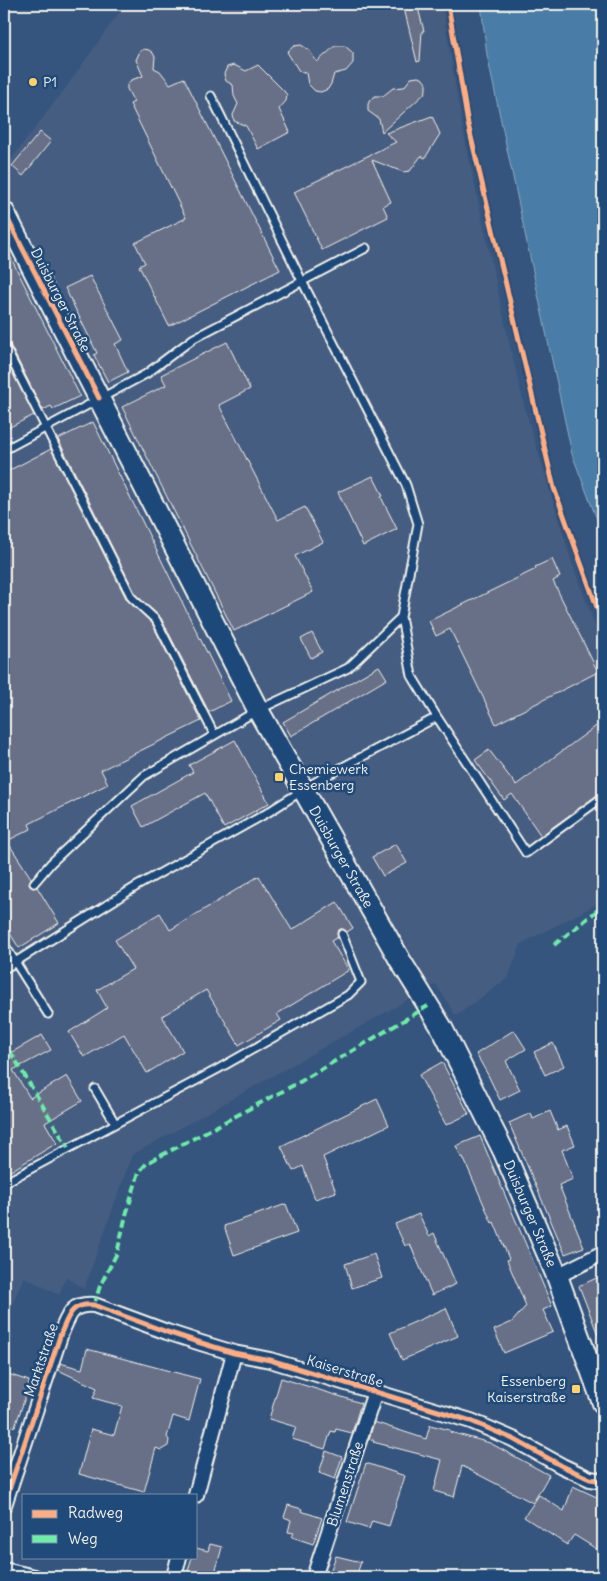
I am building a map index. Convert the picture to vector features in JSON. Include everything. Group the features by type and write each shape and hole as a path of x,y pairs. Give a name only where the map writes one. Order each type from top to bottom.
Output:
{"main road":[{"name":"Duisburger Straße","path":"4,213 258,710 400,960 442,1028 504,1152 557,1276 603,1403"}],"street":[{"path":"557,1276 603,1253"},
{"name":"Kaiserstraße","path":"74,1308 83,1304 94,1305 167,1332 234,1353 270,1360 471,1421 513,1439 562,1466 590,1478 603,1481"},
{"name":"Marktstraße","path":"4,1505 61,1333 74,1308"},
{"path":"196,1494 234,1353"},
{"name":"Blumenstraße","path":"314,1577 375,1392"},
{"path":"174,1577 179,1558"},
{"path":"4,1570 35,1577"}],"lane":[{"path":"211,96 302,281 406,485 418,524 401,617 412,676 526,853 603,797"},
{"path":"4,450 146,374 194,338 366,248"},
{"path":"4,345 132,598 156,620 214,734"},
{"path":"34,882 51,863 144,776 258,710 348,668 401,617"},
{"path":"4,969 137,886 267,814 322,778 437,717"},
{"path":"4,1183 218,1069 348,995 361,982 342,934"},
{"path":"4,944 48,1014"},
{"path":"95,1089 116,1122"}],"shaded area":[{"path":"125,4 442,4 463,131 525,409 571,560 603,647 603,901 521,944 508,978 456,1016 436,984 132,1155 84,1289 66,1277 59,1295 24,1277 4,1323 4,173 9,162 67,86"},
{"path":"481,4 603,4 603,535 572,454 487,55"}],"building":[{"path":"403,4 417,4 424,31 422,31 420,61 417,62"},
{"path":"301,45 309,50 317,62 335,46 345,46 353,53 353,63 346,71 334,74 328,89 321,92 315,91 308,84 306,73 299,71 287,52 294,46"},
{"path":"144,49 153,53 155,57 154,68 160,71 170,84 184,78 280,270 169,326 139,266 145,263 135,243 186,218 130,104 134,102 127,89 127,85 131,80 143,76 136,60 140,51"},
{"path":"234,65 246,71 258,65 287,95 286,101 279,109 290,132 258,149 246,126 234,121 233,115 238,104 234,96 233,85 226,81 224,74 227,67"},
{"path":"411,78 422,78 426,83 424,94 382,132 379,119 368,111 370,100 375,96 383,96 393,88 404,87"},
{"path":"432,116 440,134 425,158 421,156 410,171 403,172 372,160 391,202 383,206 388,217 322,250 294,192 396,142 386,133"},
{"path":"40,132 51,141 23,176 12,166"},
{"path":"4,244 80,396 53,409 51,406 43,410 9,343 4,340"},
{"path":"90,276 123,340 115,344 128,372 108,382 94,355 97,353 65,288"},
{"path":"227,342 250,389 219,405 278,520 305,507 323,542 295,556 313,592 234,631 122,407 166,385 161,375"},
{"path":"4,356 34,415 4,430"},
{"path":"93,422 231,701 209,712 161,618 136,595 58,439"},
{"path":"51,449 127,600 152,623 201,721 101,770 108,784 29,824 31,829 7,841 31,878 29,885 33,888 37,887 59,923 19,948 4,924 4,473"},
{"path":"373,476 397,529 363,546 338,492"},
{"path":"552,559 560,577 553,581 598,672 496,724 450,629 436,636 429,621 536,569 535,567"},
{"path":"312,633 322,652 311,658 301,639"},
{"path":"379,666 387,679 291,736 283,722"},
{"path":"603,721 603,791 541,836 512,794 504,800 475,760 489,750 516,785"},
{"path":"235,740 269,803 224,828 205,793 143,827 132,806 193,772 189,765"},
{"path":"396,844 407,863 383,876 372,857"},
{"path":"259,876 292,930 337,902 353,928 347,932 340,929 337,933 338,937 331,941 349,970 277,1014 281,1020 239,1045 206,990 162,1016 183,1051 147,1073 124,1034 84,1057 69,1032 107,1008 97,990 133,969 115,940 160,913 170,930"},
{"path":"514,1030 526,1049 506,1061 520,1090 500,1100 476,1054"},
{"path":"42,1035 51,1050 13,1070 30,1098 67,1076 82,1101 45,1123 57,1143 4,1175 4,1054 5,1056"},
{"path":"553,1043 564,1066 545,1075 534,1052"},
{"path":"442,1062 469,1114 446,1125 419,1075"},
{"path":"377,1099 389,1125 323,1157 336,1192 315,1199 303,1166 293,1171 281,1146"},
{"path":"550,1111 558,1130 567,1126 575,1145 562,1150 573,1179 559,1185 584,1247 565,1254 509,1123 531,1113 533,1119"},
{"path":"480,1136 552,1306 543,1310 553,1332 504,1353 494,1330 512,1322 526,1306 494,1222 492,1223 463,1157 461,1157 456,1146"},
{"path":"286,1204 297,1233 234,1255 224,1226"},
{"path":"419,1214 429,1236 434,1233 456,1284 432,1295 410,1244 405,1246 395,1224"},
{"path":"374,1254 382,1278 352,1288 345,1264"},
{"path":"603,1275 603,1344 602,1345 579,1286"},
{"path":"446,1308 458,1336 402,1360 390,1333"},
{"path":"87,1349 200,1379 189,1421 173,1416 167,1437 169,1440 168,1446 161,1450 156,1448 144,1492 79,1474 91,1429 114,1435 122,1406 93,1398 97,1388 58,1370 60,1363 82,1369"},
{"path":"8,1374 29,1381 15,1427 4,1423 4,1386"},
{"path":"281,1378 361,1403 352,1433 336,1429 335,1432 331,1431 325,1449 292,1439 296,1427 269,1419"},
{"path":"374,1422 426,1439 430,1425 450,1430 450,1432 490,1443 549,1475 533,1503 462,1466 454,1497 434,1491 442,1460 373,1442 374,1440 369,1439"},
{"path":"326,1451 342,1457 335,1479 319,1473"},
{"path":"366,1463 405,1476 389,1526 372,1521 369,1529 347,1522"},
{"path":"573,1486 603,1500 603,1553 574,1535 567,1545 524,1517 539,1495 564,1511"},
{"path":"288,1505 322,1518 313,1544 292,1537 294,1533 288,1532 291,1520 284,1517"},
{"path":"210,1544 222,1547 214,1577 186,1577 192,1558 198,1558 198,1548 208,1551"},
{"path":"336,1556 361,1562 356,1577 328,1577"}],"marked path":[{"path":"554,945 603,906"},
{"path":"94,1305 100,1286 117,1253 139,1172 147,1163 298,1083 428,1006"},
{"path":"4,1041 68,1148"}],"cycle path":[{"path":"448,4 468,124 554,488 603,624"},
{"path":"4,212 99,398"},
{"path":"4,1505 61,1333 72,1312 76,1308 86,1305 94,1305 167,1332 234,1353 270,1360 471,1421 513,1439 590,1479 603,1481"}],"place":[{"name":"P1","path":"33,82"},
{"name":"Chemiewerk Essenberg","path":"279,777"},
{"name":"Essenberg Kaiserstraße","path":"576,1389"}]}
